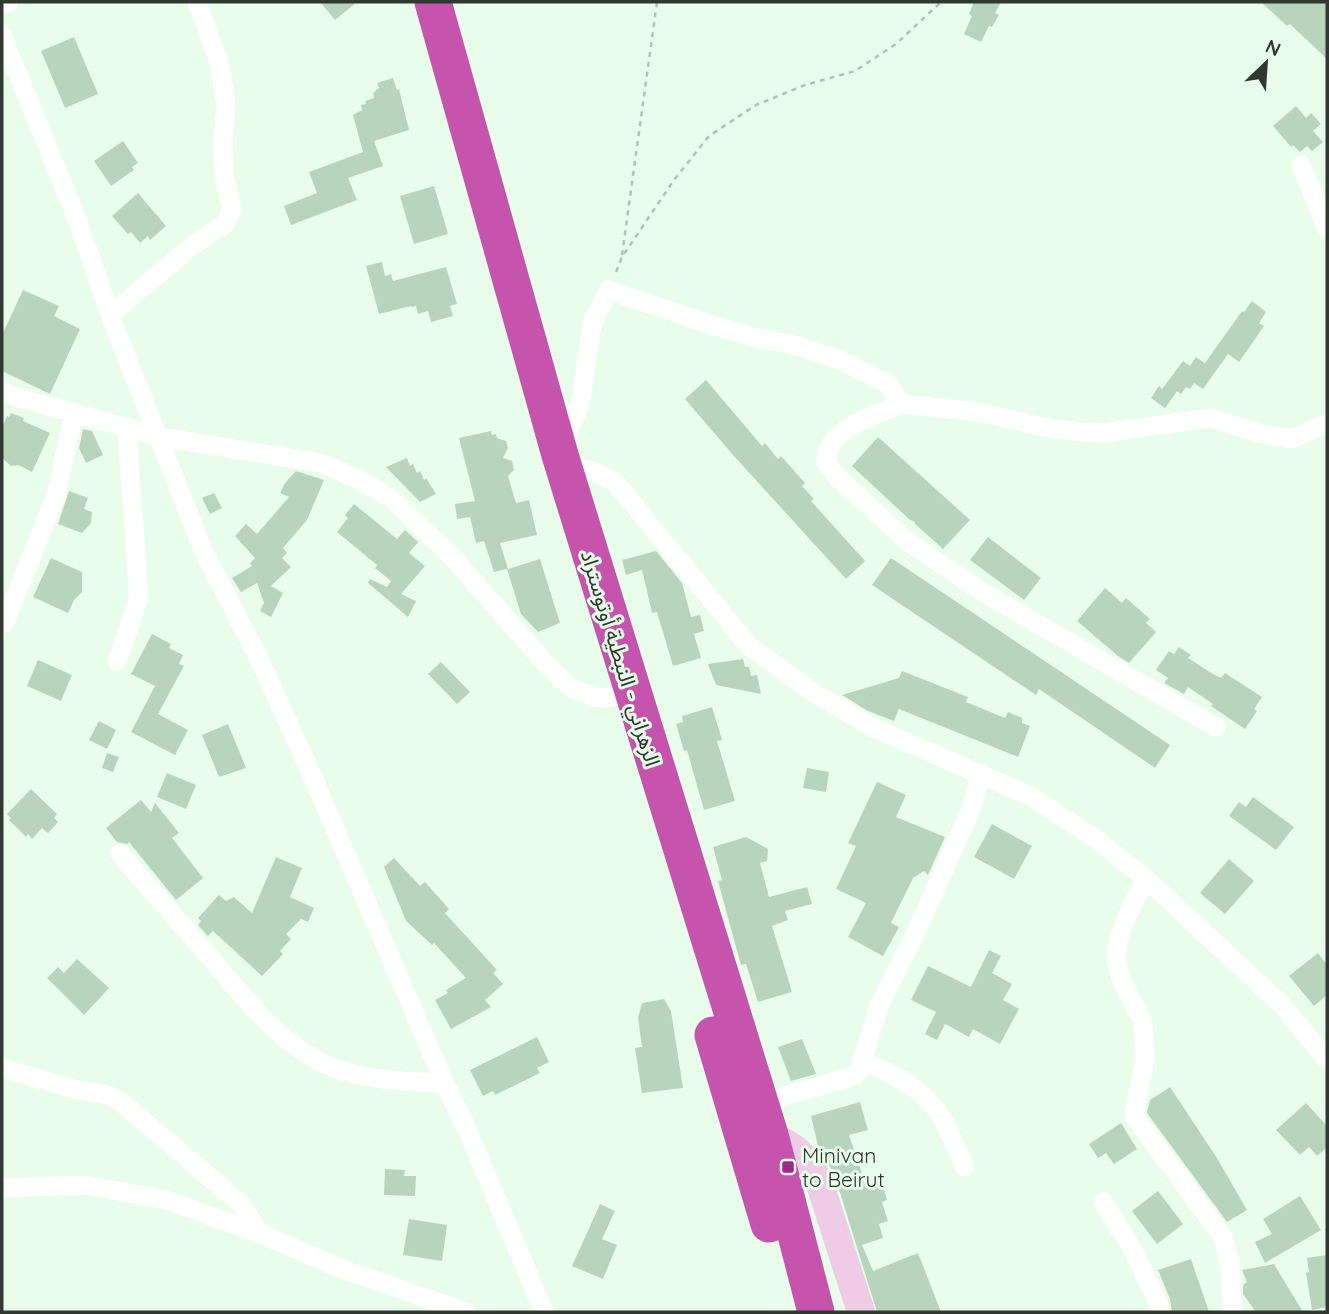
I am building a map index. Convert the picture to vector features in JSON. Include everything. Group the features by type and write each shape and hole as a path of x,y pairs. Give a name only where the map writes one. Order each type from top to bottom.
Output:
{"highway":[{"name":"الزهراني - النبطية أوتوستراد","path":"414,2 486,265 561,474"},
{"name":"الزهراني - النبطية أوتوستراد","path":"433,2 561,474 612,697 795,1312"},
{"name":"الزهراني - النبطية أوتوستراد","path":"577,547 765,1119 816,1312"}],"main road":[{"path":"765,1119 794,1146 818,1178 861,1312"}],"street":[{"path":"2,4 9,2"},
{"path":"110,315 193,245 225,224 232,209 224,176 226,104 219,62 197,2"},
{"path":"2,35 77,219 110,315 203,550 259,659 308,766 544,1312"},
{"path":"1301,165 1327,229"},
{"path":"901,404 888,384 840,360 715,326 609,290 592,324 581,401 561,474 593,471 615,482 740,636 814,693 874,728 1030,796 1093,837 1146,879 1282,1005 1327,1060"},
{"path":"2,390 16,397 127,429 160,437 321,463 358,479 393,500 446,552 545,663 571,688 597,698 612,697"},
{"path":"1216,727 984,593 907,541 836,476 826,462 828,446 850,428 901,404 978,412 1043,427 1080,432 1104,433 1210,418 1272,437 1292,439 1327,424"},
{"path":"5,623 56,495 74,413"},
{"path":"117,661 139,598 127,429"},
{"path":"765,1119 854,1076 859,1071 879,1006 913,939 972,807 981,773"},
{"path":"120,854 254,1008 280,1034 302,1050 338,1070 363,1076 445,1084"},
{"path":"1146,879 1127,916 1118,942 1116,960 1122,981 1143,1023 1145,1059 1134,1116 1223,1237 1230,1264 1234,1312"},
{"path":"862,1061 892,1073 936,1109 965,1167"},
{"path":"2,1068 77,1090 107,1095 120,1101 242,1205 259,1233"},
{"path":"2,1188 85,1185 166,1200 259,1233 340,1268 466,1312"},
{"path":"1103,1202 1133,1250 1160,1312"}],"path":[{"path":"622,257 657,2"},
{"path":"609,290 622,257 674,180 709,136 756,105 805,85 855,71 896,44 941,2"}],"building":[{"path":"320,2 357,2 335,20"},
{"path":"974,2 1001,2 995,13 999,15 992,27 989,26 981,42 964,34 972,16 969,14"},
{"path":"1261,2 1327,2 1327,59 1290,24 1287,26"},
{"path":"74,37 98,94 65,108 41,51"},
{"path":"393,78 397,90 399,89 409,130 374,141 383,166 348,178 357,200 291,225 284,206 317,193 309,172 363,152 353,115 362,110 361,105 366,104 365,101 374,98 373,93 379,88 377,83"},
{"path":"1296,106 1306,118 1311,113 1321,124 1313,131 1323,142 1312,151 1307,146 1300,152 1293,145 1291,147 1273,126"},
{"path":"123,141 138,163 132,167 134,170 111,186 94,161"},
{"path":"434,186 448,234 414,244 400,196"},
{"path":"138,193 166,226 150,240 148,236 140,243 112,216"},
{"path":"382,262 385,276 391,274 393,281 446,267 457,304 450,306 453,316 431,322 428,311 418,314 416,306 379,314 366,266"},
{"path":"23,290 59,306 54,316 80,329 50,394 2,371 2,335"},
{"path":"1252,301 1266,312 1259,323 1264,326 1239,362 1228,354 1203,389 1194,383 1190,389 1186,387 1181,394 1177,391 1165,408 1151,398 1159,386 1162,389 1183,361 1190,366 1196,357 1205,363"},
{"path":"706,380 762,446 765,443 778,459 781,456 805,483 802,486 814,499 811,501 865,561 846,579 685,399"},
{"path":"11,413 50,433 32,472 18,465 11,466 2,458 2,427"},
{"path":"83,429 92,431 103,455 86,463 79,448"},
{"path":"491,431 492,435 496,434 497,438 506,441 508,448 503,458 512,461 514,470 508,476 516,503 529,500 537,535 500,543 508,569 540,559 560,623 538,632 521,614 507,569 494,572 484,541 476,543 470,517 457,519 455,504 475,501 459,438"},
{"path":"878,437 970,520 943,549 852,466"},
{"path":"407,458 410,466 413,464 417,473 420,471 436,494 420,502 386,467"},
{"path":"296,471 324,480 307,520 283,548 287,553 282,558 291,567 271,586 283,593 271,617 260,611 264,603 257,583 241,592 232,578 252,566 250,563 255,558 235,536 246,524 257,534 289,497 280,493"},
{"path":"69,491 88,498 84,509 92,512 91,523 82,533 58,524"},
{"path":"214,493 222,508 210,514 202,498"},
{"path":"354,504 397,539 405,530 418,542 409,553 425,566 401,594 416,601 408,617 368,583 370,579 387,587 391,581 375,568 377,565 337,532 348,518 345,515"},
{"path":"988,537 1041,578 1024,600 970,560"},
{"path":"656,551 682,583 691,617 700,615 704,631 694,634 701,658 673,666 657,612 652,613 642,570 626,575 622,560"},
{"path":"51,558 82,572 82,592 74,600 68,613 33,597"},
{"path":"891,558 1170,745 1155,768 1039,689 1036,695 872,585"},
{"path":"1105,588 1122,603 1126,598 1150,619 1146,623 1156,632 1129,663 1077,621"},
{"path":"152,634 171,644 169,648 183,655 179,664 184,666 158,714 188,730 175,755 131,732 155,686 131,674"},
{"path":"1179,647 1191,655 1188,658 1213,674 1221,678 1225,673 1262,697 1254,709 1257,711 1245,729 1188,687 1184,694 1164,683 1168,678 1156,670 1169,651 1174,654"},
{"path":"743,659 751,676 757,675 761,694 716,685 708,664"},
{"path":"38,660 72,675 61,701 27,686"},
{"path":"441,662 470,692 457,704 428,674"},
{"path":"902,671 968,697 966,702 1005,718 1008,712 1022,718 1022,723 1030,726 1018,757 899,709 894,721 868,711 842,695 899,678"},
{"path":"712,707 722,740 717,741 735,801 704,810 687,750 684,751 676,724 683,722 682,716"},
{"path":"99,721 116,730 107,749 89,740"},
{"path":"228,724 246,768 219,777 202,735"},
{"path":"107,753 119,757 113,772 102,768"},
{"path":"807,768 829,772 826,792 803,788"},
{"path":"167,773 196,785 186,809 157,797"},
{"path":"877,782 906,795 896,817 945,837 928,875 924,871 913,878 891,923 899,927 883,956 848,937 866,903 836,889 856,846 848,843"},
{"path":"31,789 57,814 54,818 58,822 48,833 42,828 32,839 28,834 26,837 9,820 11,818 7,814"},
{"path":"1253,797 1294,827 1276,850 1229,816 1239,802 1246,807"},
{"path":"141,800 151,812 155,803 179,833 172,838 203,878 176,900 129,842 117,842 106,828"},
{"path":"992,824 1032,846 1014,879 974,857"},
{"path":"746,837 768,849 767,861 760,863 769,897 807,887 812,904 785,911 788,920 772,926 792,992 758,1002 746,964 741,965 718,881 722,880 713,847"},
{"path":"276,857 302,868 290,897 314,908 308,922 301,919 286,934 291,939 280,951 283,954 262,976 213,931 208,936 198,925 201,921 198,918 219,895 226,901 234,897 252,913"},
{"path":"394,858 420,886 425,882 449,909 445,913 497,970 493,973 503,984 485,1000 491,1007 451,1029 435,1000 466,978 434,943 432,945 406,921 384,867"},
{"path":"1229,859 1254,881 1225,914 1200,893"},
{"path":"989,950 1001,956 992,973 1012,984 1003,1000 1019,1009 1000,1044 973,1029 969,1037 945,1024 937,1040 925,1034 936,1012 911,1000 928,966 971,987"},
{"path":"1318,953 1327,965 1327,995 1314,1006 1289,976"},
{"path":"77,959 109,988 84,1015 47,978 58,967 64,973"},
{"path":"664,999 671,1011 683,1088 642,1093 635,1048 642,1047 638,1018 642,1003"},
{"path":"537,1037 549,1062 537,1068 540,1073 495,1095 493,1091 483,1096 470,1070"},
{"path":"802,1039 816,1074 791,1081 778,1047"},
{"path":"1170,1087 1217,1158 1247,1210 1227,1222 1147,1113 1150,1100"},
{"path":"860,1102 868,1130 849,1135 867,1188 882,1183 887,1200 882,1202 888,1221 879,1224 883,1238 862,1245 873,1271 918,1253 941,1312 877,1312 834,1173 819,1150 811,1116"},
{"path":"1306,1103 1327,1126 1327,1147 1317,1156 1309,1147 1300,1155 1276,1130"},
{"path":"1121,1123 1137,1149 1114,1164 1106,1153 1098,1158 1089,1144"},
{"path":"385,1169 405,1170 404,1176 416,1176 415,1196 384,1195"},
{"path":"1158,1191 1183,1224 1157,1244 1132,1211"},
{"path":"1300,1196 1321,1230 1265,1263 1255,1242 1272,1234 1263,1219"},
{"path":"600,1204 615,1211 602,1239 617,1245 603,1279 572,1266"},
{"path":"409,1219 447,1225 442,1261 403,1255"},
{"path":"1327,1255 1327,1307 1312,1310 1306,1273 1309,1272 1307,1258"},
{"path":"1191,1259 1209,1312 1172,1312 1170,1299 1158,1270"},
{"path":"1274,1264 1303,1312 1256,1312 1243,1294 1243,1285 1247,1282 1242,1270"}],"place":[{"name":"Minivan to Beirut","path":"788,1167"}]}
